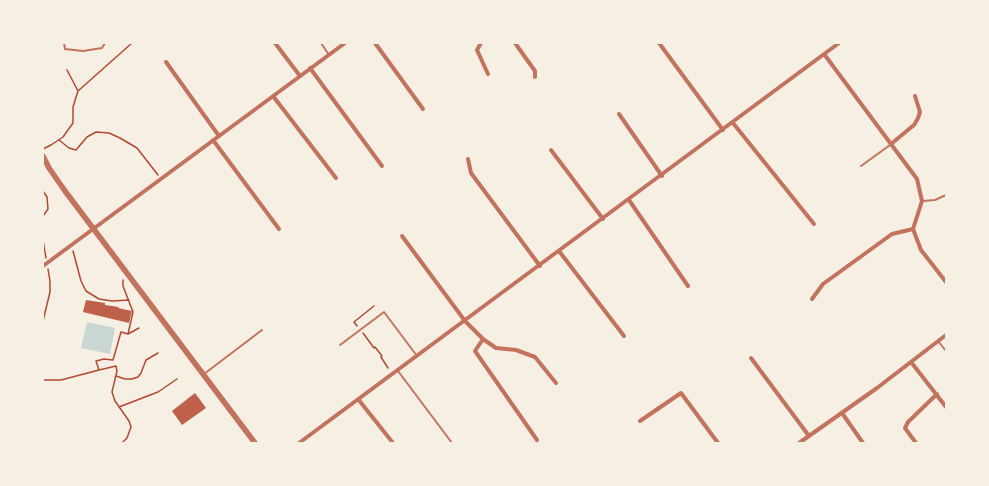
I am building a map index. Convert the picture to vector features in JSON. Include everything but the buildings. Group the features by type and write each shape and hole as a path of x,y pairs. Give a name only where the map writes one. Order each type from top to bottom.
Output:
{"street":[{"path":"276,43 300,76"},
{"path":"45,265 345,43"},
{"path":"375,43 423,109"},
{"path":"481,43 477,50 488,74"},
{"path":"515,43 535,71 535,77"},
{"path":"658,43 723,130"},
{"path":"299,443 840,43"},
{"path":"824,54 917,179 922,201 913,229 921,250 946,282"},
{"path":"166,62 219,136"},
{"path":"310,68 382,166"},
{"path":"273,96 336,178"},
{"path":"891,144 914,125 918,118 920,112 915,96"},
{"path":"619,114 662,176"},
{"path":"733,122 814,224"},
{"path":"213,140 279,229"},
{"path":"551,150 603,219"},
{"path":"43,156 49,168 93,229 255,443"},
{"path":"468,159 471,173 540,266"},
{"path":"629,200 688,286"},
{"path":"812,299 823,284 892,234 913,229"},
{"path":"402,236 465,321 483,339 496,348 516,350 535,357 556,383"},
{"path":"559,252 624,336"},
{"path":"799,443 842,413 946,335"},
{"path":"483,339 475,351 537,440"},
{"path":"751,358 809,436"},
{"path":"911,362 946,407"},
{"path":"640,421 681,393 718,443"},
{"path":"916,443 905,428 908,422 937,394"},
{"path":"358,399 393,443"},
{"path":"842,413 864,443"}],"lane":[{"path":"64,43 65,49 83,51 102,48 105,43"},
{"path":"321,43 329,55"},
{"path":"861,166 891,144"},
{"path":"922,201 934,200 946,195"},
{"path":"340,345 384,312 417,356"},
{"path":"204,374 262,330"},
{"path":"938,341 946,351"},
{"path":"397,370 452,443"}],"path":[{"path":"43,149 63,137 73,123 74,107 78,91 132,43"},
{"path":"67,70 78,91"},
{"path":"59,140 69,148 76,150 87,137 96,132 108,133 137,148 161,178"},
{"path":"43,191 47,197 48,209 43,216"},
{"path":"43,240 45,265 50,281 50,292 43,321"},
{"path":"72,245 78,274 86,291 99,299 112,301 128,300"},
{"path":"128,334 133,312 123,286 123,280 129,275"},
{"path":"374,306 354,322 382,356 380,357 388,368"},
{"path":"99,370 96,361 104,359 113,360 121,332 128,334 139,328"},
{"path":"116,376 125,380 138,377 146,360 158,353"},
{"path":"43,380 61,380 116,366 117,371 112,392 115,401 131,427 128,438 122,443"},
{"path":"119,407 158,392 177,379"}],"shaded area":[{"path":"87,322 115,328 110,354 81,348"}]}
